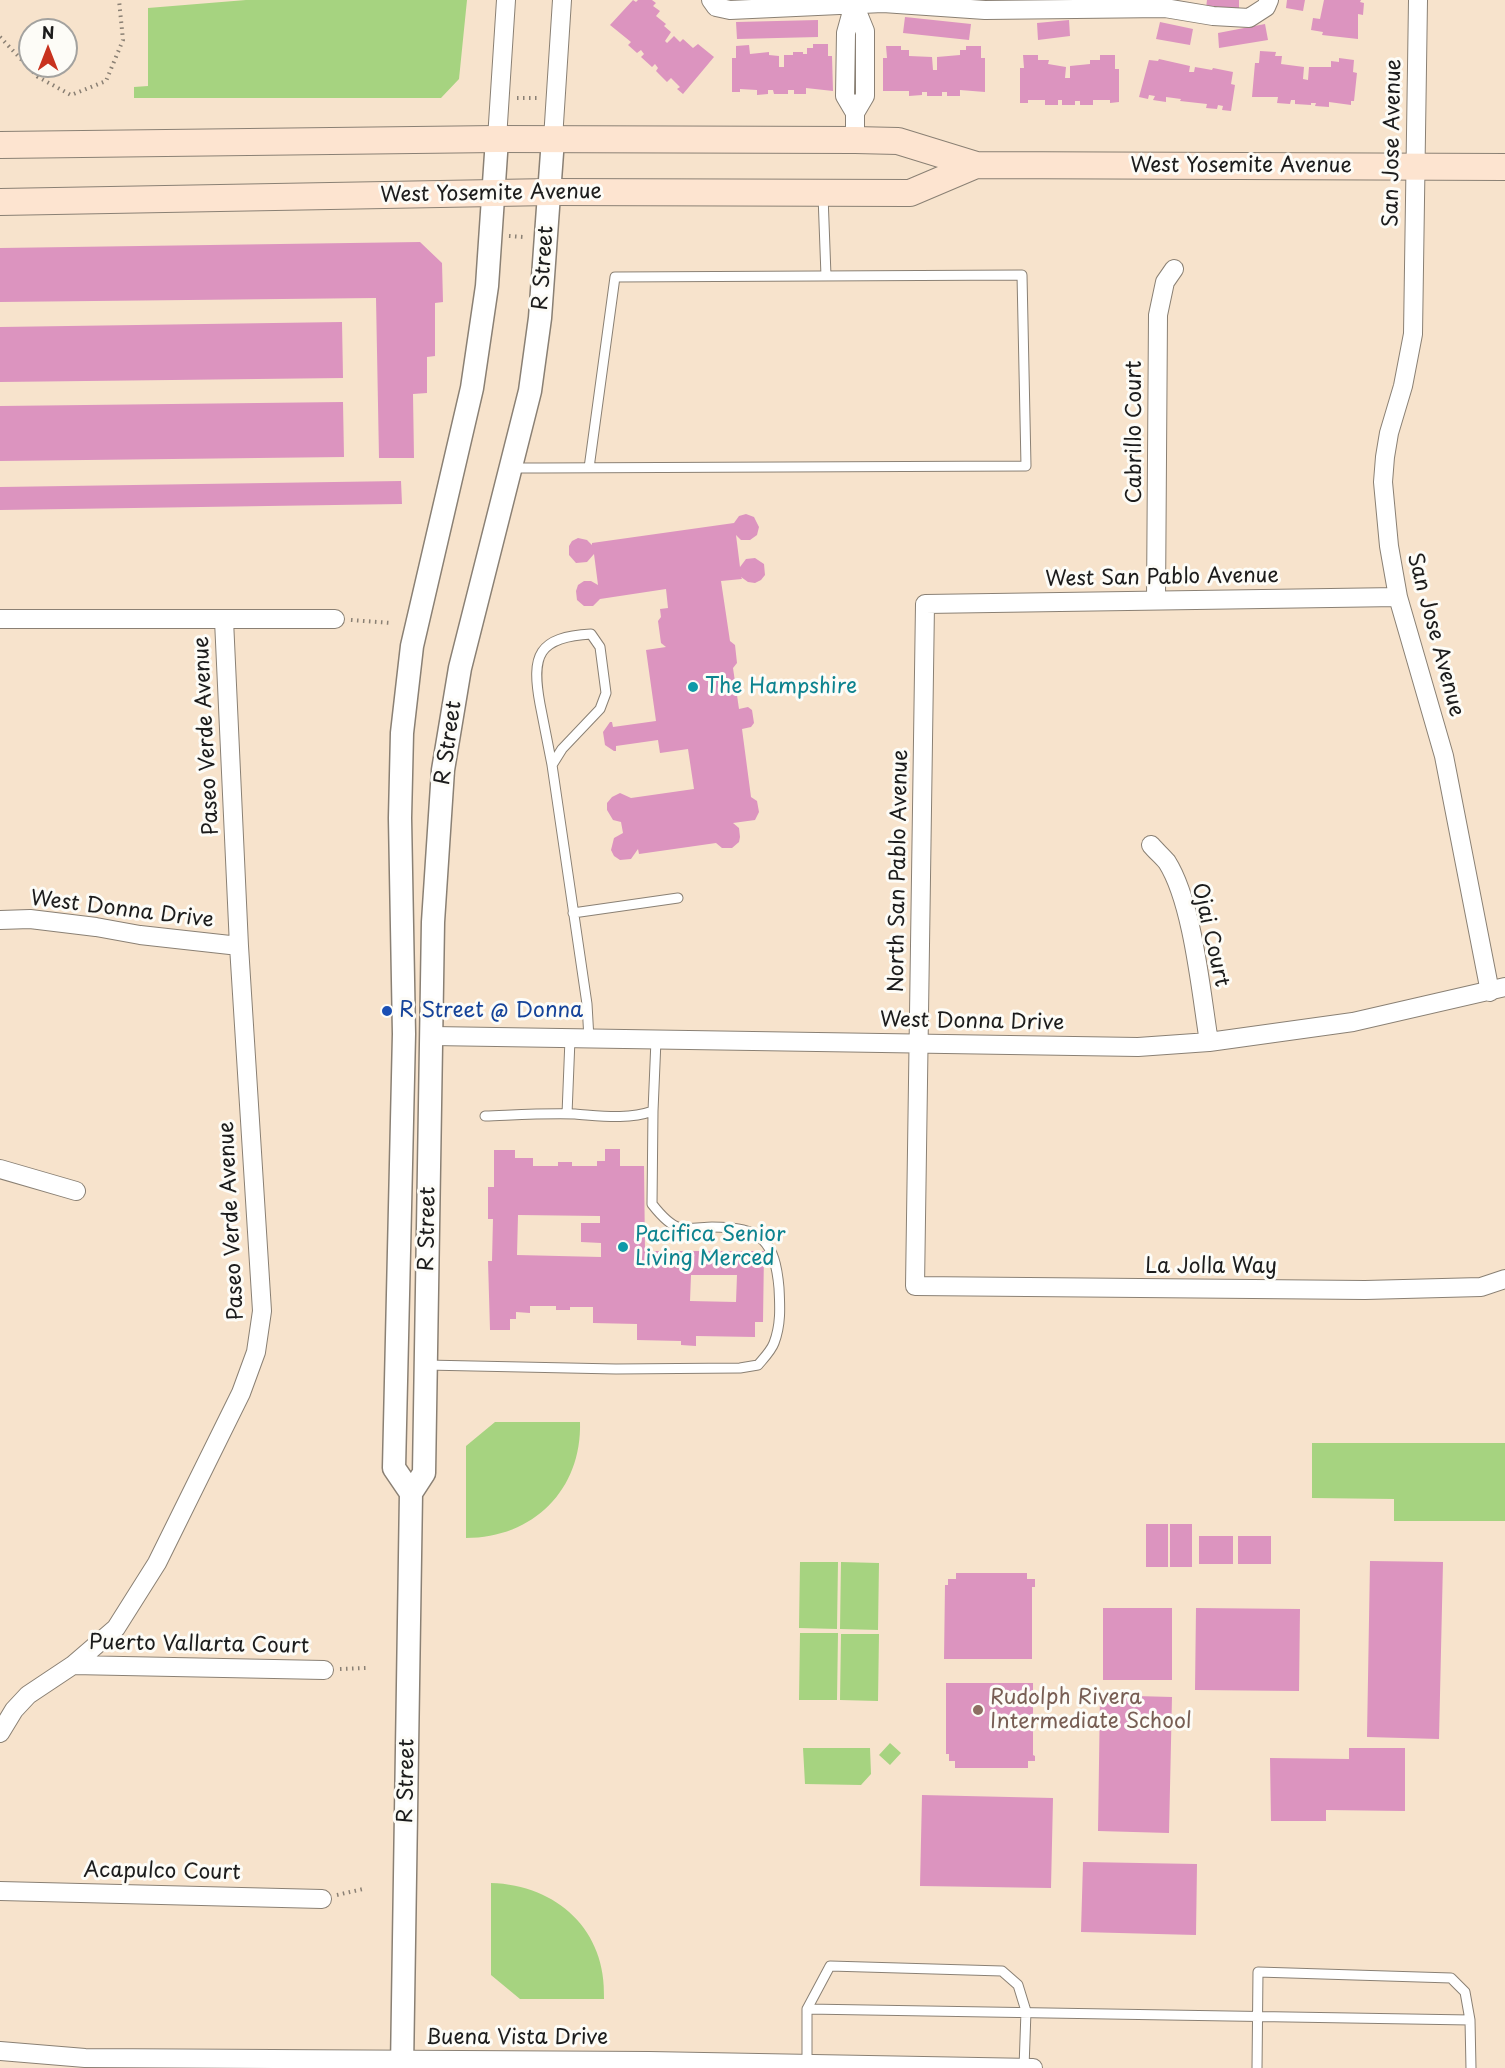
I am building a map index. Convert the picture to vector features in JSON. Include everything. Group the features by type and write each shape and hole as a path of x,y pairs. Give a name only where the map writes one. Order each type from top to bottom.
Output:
{"main road":[{"name":"West Yosemite Avenue","path":"0,145 497,139 855,140 898,141 976,165 1505,167"},
{"name":"West Yosemite Avenue","path":"0,202 550,192 910,193 976,165"}],"street":[{"name":"R Street","path":"411,1493 394,1468 404,1034 400,818 402,733 412,646 424,585 472,388 487,286 506,0"},
{"name":"R Street","path":"402,2064 411,1493 424,1473 434,922 443,770 460,668 530,391 540,318 562,0"},
{"path":"711,0 716,7 730,10 883,3 985,10 1074,4 1165,8 1213,16 1248,18 1266,8 1269,0"},
{"name":"San Jose Avenue","path":"1418,0 1413,334 1403,386 1389,433 1383,482 1389,546 1398,597 1444,756 1498,989"},
{"path":"854,4 865,31 865,96 855,113 855,140"},
{"name":"Cabrillo Court","path":"1156,600 1158,315 1165,282 1174,268"},
{"name":"West San Pablo Avenue","path":"928,604 1398,597"},
{"name":"North San Pablo Avenue","path":"915,1286 925,616 926,604 928,604"},
{"path":"0,619 335,619"},
{"name":"Paseo Verde Avenue","path":"0,1733 14,1710 28,1695 73,1665 116,1628 157,1563 241,1393 256,1352 262,1311 239,946 224,620"},
{"name":"Ojai Court","path":"1151,845 1166,862 1180,890 1190,928 1209,1042"},
{"name":"West Donna Drive","path":"0,920 30,919 140,936 239,946"},
{"name":"West Donna Drive","path":"432,1036 1138,1047 1209,1042 1353,1022 1498,989"},
{"path":"0,1169 76,1191"},
{"name":"La Jolla Way","path":"915,1286 1365,1290 1481,1287 1505,1279"},
{"name":"Puerto Vallarta Court","path":"73,1665 324,1670"},
{"name":"Acapulco Court","path":"0,1891 322,1899"},
{"name":"Buena Vista Drive","path":"0,2051 85,2058 402,2064 807,2064 1033,2068"}],"lane":[{"path":"823,193 826,276"},
{"path":"510,468 589,468 1026,466 1022,275 615,277 589,468"},
{"path":"552,765 562,749 600,709 606,693 600,647 591,634 556,640 543,650 536,664 535,679 552,765 587,1004 589,1039"},
{"path":"573,913 678,898"},
{"path":"567,1114 570,1039"},
{"path":"425,1365 740,1368 758,1365 774,1344 781,1314 777,1266 771,1249 760,1237 743,1230 715,1227 680,1228 662,1217 652,1204 656,1040"},
{"path":"485,1116 567,1114 596,1118 639,1116 654,1111"},
{"path":"807,2064 807,2009 830,1966 1002,1971 1018,1985 1026,2011 1024,2068"},
{"path":"1257,2068 1258,1972 1451,1977 1465,1992 1470,2020 1471,2068"},
{"path":"807,2009 1470,2020"}],"path":[{"path":"0,36 38,77 71,95 106,81 123,40 119,0"},
{"path":"516,98 537,98"},
{"path":"335,619 391,623"},
{"path":"324,1670 366,1668"},
{"path":"322,1899 363,1890"}],"green space":[{"path":"246,0 467,0 459,79 441,98 134,98 134,87 148,86 148,8"},
{"path":"495,1422 580,1422 578,1447 572,1469 562,1489 549,1506 532,1519 512,1529 490,1536 466,1538 466,1446"},
{"path":"1312,1443 1505,1443 1505,1521 1394,1521 1394,1499 1312,1498"},
{"path":"800,1562 838,1562 837,1629 799,1628"},
{"path":"841,1562 879,1563 878,1630 840,1629"},
{"path":"800,1633 838,1633 837,1700 799,1700"},
{"path":"841,1634 879,1634 878,1701 840,1700"},
{"path":"890,1743 901,1753 890,1765 879,1755"},
{"path":"803,1748 870,1748 871,1774 861,1785 805,1784"},
{"path":"491,1883 537,1892 557,1902 573,1916 587,1933 597,1952 603,1974 604,1999 520,1999 491,1975"}],"building":[{"path":"633,0 636,2 652,0 656,3 653,6 660,11 656,16 666,24 664,26 671,32 665,41 667,43 674,36 680,42 683,39 693,48 698,44 714,57 683,94 671,78 667,82 656,71 658,68 655,64 652,67 641,57 644,54 641,50 637,53 628,45 631,42 610,25"},
{"path":"1207,0 1239,0 1239,8 1206,8"},
{"path":"1287,0 1305,0 1303,11 1286,8"},
{"path":"1324,0 1361,0 1360,2 1364,3 1363,15 1358,14 1358,39 1322,35 1323,32 1311,30 1313,18 1320,19"},
{"path":"905,17 971,24 969,40 903,33"},
{"path":"818,20 818,37 737,39 736,22"},
{"path":"1069,20 1070,36 1038,40 1037,23"},
{"path":"1160,22 1193,29 1190,45 1156,39"},
{"path":"1265,24 1268,40 1219,48 1218,33"},
{"path":"813,44 828,44 828,56 832,56 833,91 806,88 806,94 794,94 794,90 788,90 788,94 774,94 773,90 768,90 768,94 757,95 757,90 740,89 740,92 732,92 732,58 736,58 736,46 749,45 750,54 769,52 769,55 779,56 779,67 784,67 784,55 793,55 793,52 807,54 807,48 813,48"},
{"path":"886,46 901,46 901,50 909,50 909,56 932,57 933,70 937,70 937,57 960,55 960,50 966,50 966,46 981,46 981,58 985,58 985,92 960,90 960,96 947,96 947,92 942,92 942,96 927,96 927,92 922,92 922,95 909,96 909,91 883,91 883,58 887,58"},
{"path":"1260,51 1276,52 1275,56 1282,56 1281,64 1304,67 1303,79 1308,80 1309,67 1331,67 1331,61 1339,62 1339,58 1354,60 1353,72 1357,73 1354,101 1351,101 1351,105 1329,102 1329,107 1315,106 1316,103 1295,104 1295,100 1291,100 1290,104 1277,103 1278,97 1252,97 1255,63 1259,63"},
{"path":"1023,55 1038,55 1038,60 1049,60 1048,64 1066,67 1065,78 1070,78 1070,66 1090,64 1090,60 1100,60 1100,55 1115,55 1115,69 1119,69 1119,102 1093,100 1093,105 1080,105 1080,101 1075,101 1075,105 1062,105 1062,100 1058,100 1058,105 1045,105 1045,100 1028,100 1028,103 1020,103 1020,68 1024,68"},
{"path":"1159,59 1190,66 1189,72 1194,72 1195,67 1233,72 1231,84 1235,85 1231,111 1222,110 1223,106 1218,105 1217,109 1206,108 1207,104 1180,101 1181,99 1166,97 1166,102 1153,100 1155,96 1149,95 1148,99 1139,97 1149,60 1158,61"},
{"path":"420,242 442,263 443,302 435,303 435,356 427,357 427,393 413,394 414,458 379,458 376,298 0,302 0,248"},
{"path":"342,322 343,378 0,382 0,327"},
{"path":"343,402 344,457 0,461 0,406"},
{"path":"401,481 402,504 0,510 0,487"},
{"name":"The Hampshire","path":"746,514 754,517 759,527 757,535 750,540 741,540 736,535 740,567 746,559 755,558 764,564 765,575 755,583 748,582 741,577 742,579 721,581 730,641 735,645 737,663 733,668 739,709 748,707 752,710 754,723 751,727 742,729 751,797 757,801 759,812 755,820 733,823 739,828 740,837 739,842 732,848 722,848 716,843 639,854 638,849 631,859 620,860 611,850 614,838 623,833 621,822 613,820 607,810 607,803 612,797 620,793 631,798 694,789 688,749 660,753 658,740 616,746 616,751 614,751 605,745 603,732 610,722 613,727 656,721 646,650 666,647 661,643 658,621 661,617 660,609 668,608 666,589 600,599 593,606 584,606 577,600 576,591 578,585 584,581 591,581 598,585 594,554 587,562 576,563 569,555 569,546 578,538 587,540 592,545 592,543 734,523 739,516"},
{"name":"Pacifica Senior Living Merced","path":"605,1149 620,1149 620,1166 644,1166 645,1251 764,1251 763,1322 755,1322 755,1337 696,1336 696,1346 681,1345 681,1341 637,1340 637,1324 593,1323 593,1307 570,1307 570,1310 556,1310 556,1306 530,1306 530,1313 516,1312 516,1319 510,1319 510,1330 490,1330 488,1261 492,1261 493,1219 488,1219 488,1187 494,1187 494,1150 515,1150 515,1158 533,1158 533,1166 558,1166 558,1162 572,1162 572,1166 597,1166 597,1161 605,1161","holes":["518,1215 600,1216 600,1223 581,1223 581,1242 601,1243 601,1257 517,1255","691,1275 737,1275 736,1302 690,1301"]},
{"path":"1146,1524 1168,1524 1168,1567 1146,1567"},
{"path":"1170,1524 1192,1524 1192,1567 1170,1567"},
{"path":"1199,1536 1233,1536 1233,1564 1199,1564"},
{"path":"1238,1536 1271,1536 1271,1564 1238,1564"},
{"path":"1370,1561 1443,1562 1439,1739 1367,1737"},
{"path":"956,1573 1027,1573 1027,1579 1035,1579 1035,1587 1032,1587 1032,1659 944,1659 945,1585 948,1585 948,1579 956,1579"},
{"path":"1103,1608 1172,1608 1172,1680 1103,1680"},
{"path":"1196,1608 1300,1609 1299,1691 1195,1690"},
{"path":"946,1683 1033,1683 1033,1755 1035,1761 1028,1761 1028,1768 955,1768 955,1761 949,1761 949,1754 946,1754"},
{"path":"1100,1695 1172,1697 1169,1833 1098,1831"},
{"path":"1349,1748 1405,1748 1405,1811 1326,1810 1326,1821 1271,1821 1270,1758 1349,1759"},
{"path":"922,1795 1053,1798 1051,1888 920,1886"},
{"path":"1083,1862 1197,1864 1196,1935 1081,1932"}],"place":[{"name":"The Hampshire","path":"693,687"},
{"name":"R Street @ Donna","path":"387,1011"},
{"name":"Pacifica Senior Living Merced","path":"623,1247"},
{"name":"Rudolph Rivera Intermediate School","path":"978,1710"}]}
